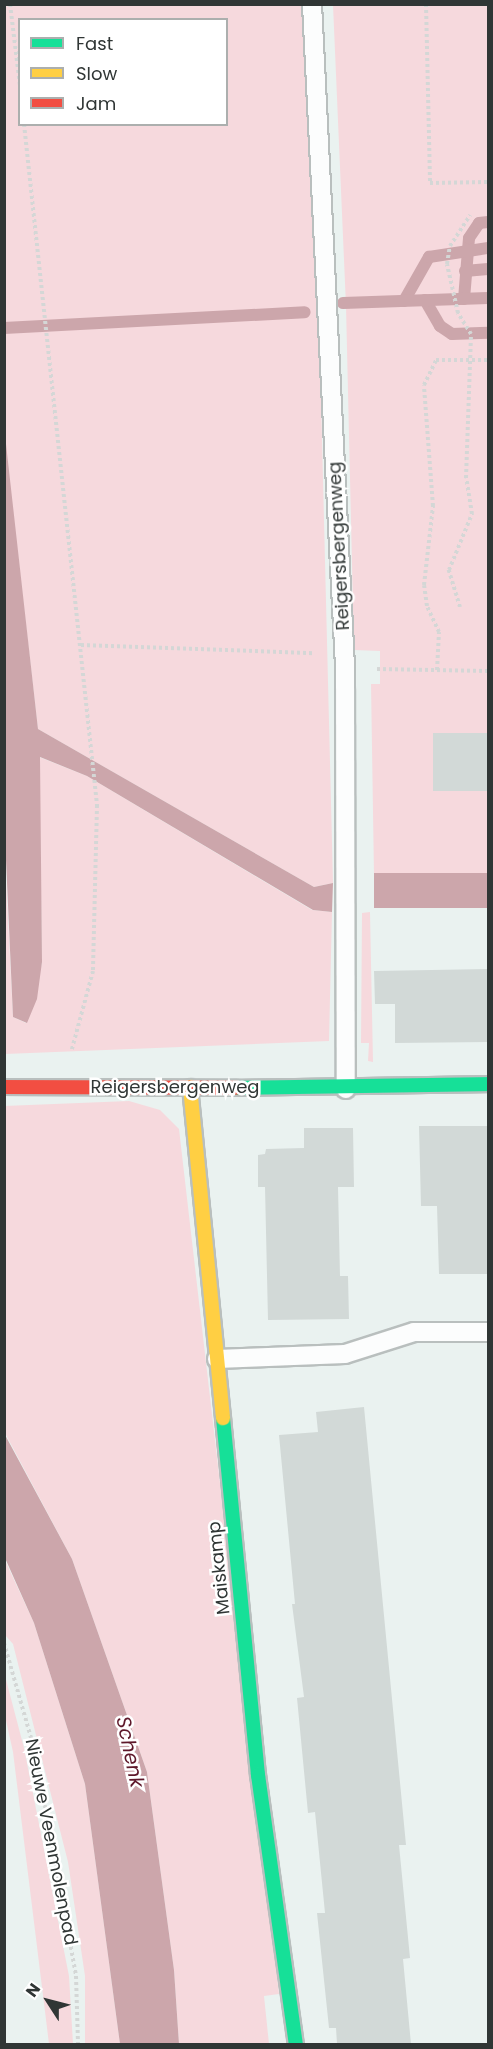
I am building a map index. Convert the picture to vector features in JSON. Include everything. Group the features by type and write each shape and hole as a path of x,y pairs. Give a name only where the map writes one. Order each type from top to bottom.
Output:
{"street":[{"name":"Reigersbergenweg","path":"4,1087 346,1089 489,1084"},
{"name":"Maiskamp","path":"190,1087 258,1775 296,2044"}],"lane":[{"name":"Reigersbergenweg","path":"312,4 345,668 346,1089"},
{"path":"217,1359 345,1354 414,1332 489,1332"}],"path":[{"path":"10,4 18,69"},
{"path":"426,4 430,183 489,182"},
{"path":"24,126 97,805 93,971 62,1087"},
{"path":"460,607 449,570 472,514 466,478 468,360 471,334 458,313 448,280 447,264 450,246 470,215"},
{"path":"437,670 440,632 428,606 424,585 433,506 424,385 436,360 489,360"},
{"path":"81,645 323,653 345,668 489,671"},
{"name":"Nieuwe Veenmolenpad","path":"4,1643 35,1752 76,1976 78,2044"}],"shaded area":[{"path":"4,5 304,5 319,319 333,883 314,887 38,729 4,435"},
{"path":"333,5 488,5 488,873 374,876 371,684 380,684 380,651 354,650 346,306"},
{"path":"39,757 87,776 312,910 332,912 329,1041 5,1054 4,838 13,1017 26,1023 42,963"},
{"path":"370,912 373,1062 368,1061 369,1043 361,1043 362,913"},
{"path":"129,1101 160,1110 179,1129 279,1994 264,1996 269,2044 179,2044 174,1970 147,1772 72,1559 5,1433 4,1106"},
{"path":"4,1558 34,1623 85,1784 120,2044 85,2044 85,1976 68,1862 13,1644 5,1635"},
{"path":"4,1672 24,1748 69,1976 73,2044 49,2044 13,1752 5,1716"}],"water":[{"path":"5,435 38,729 314,887 333,883 332,912 313,910 87,776 40,757 42,962 37,999 27,1023 13,1017 5,838"},
{"path":"374,873 488,873 488,908 374,908"},
{"name":"Schenk","path":"4,1433 72,1559 147,1772 174,1970 179,2044 120,2044 85,1784 34,1623 5,1558"}],"building":[{"path":"433,733 488,733 488,791 433,791"},
{"path":"489,969 489,1042 395,1043 395,1004 375,1004 374,971"},
{"path":"419,1126 489,1126 489,1274 439,1274 437,1206 421,1206"},
{"path":"304,1128 353,1128 354,1187 338,1187 340,1276 348,1276 349,1319 268,1320 265,1187 258,1187 258,1155 265,1154 266,1149 304,1148"},
{"path":"364,1407 406,1845 399,1845 410,1958 403,1959 411,2044 337,2044 336,2028 329,2028 317,1913 325,1913 315,1812 308,1813 297,1698 304,1697 292,1604 295,1604 279,1435 318,1432 316,1412"}],"waterway":[{"path":"464,299 469,238 479,223 488,222"},
{"path":"404,301 429,257 488,248"},
{"path":"465,271 488,269"},
{"path":"343,303 488,298"},
{"path":"425,300 440,326 452,334 488,333"},
{"path":"4,328 305,312"}],"traffic: fast":[{"path":"236,1088 488,1084"},
{"path":"223,1418 258,1775 296,2044"}],"traffic: slow":[{"path":"190,1087 223,1418"}],"traffic: jam":[{"path":"4,1087 236,1088"}]}
